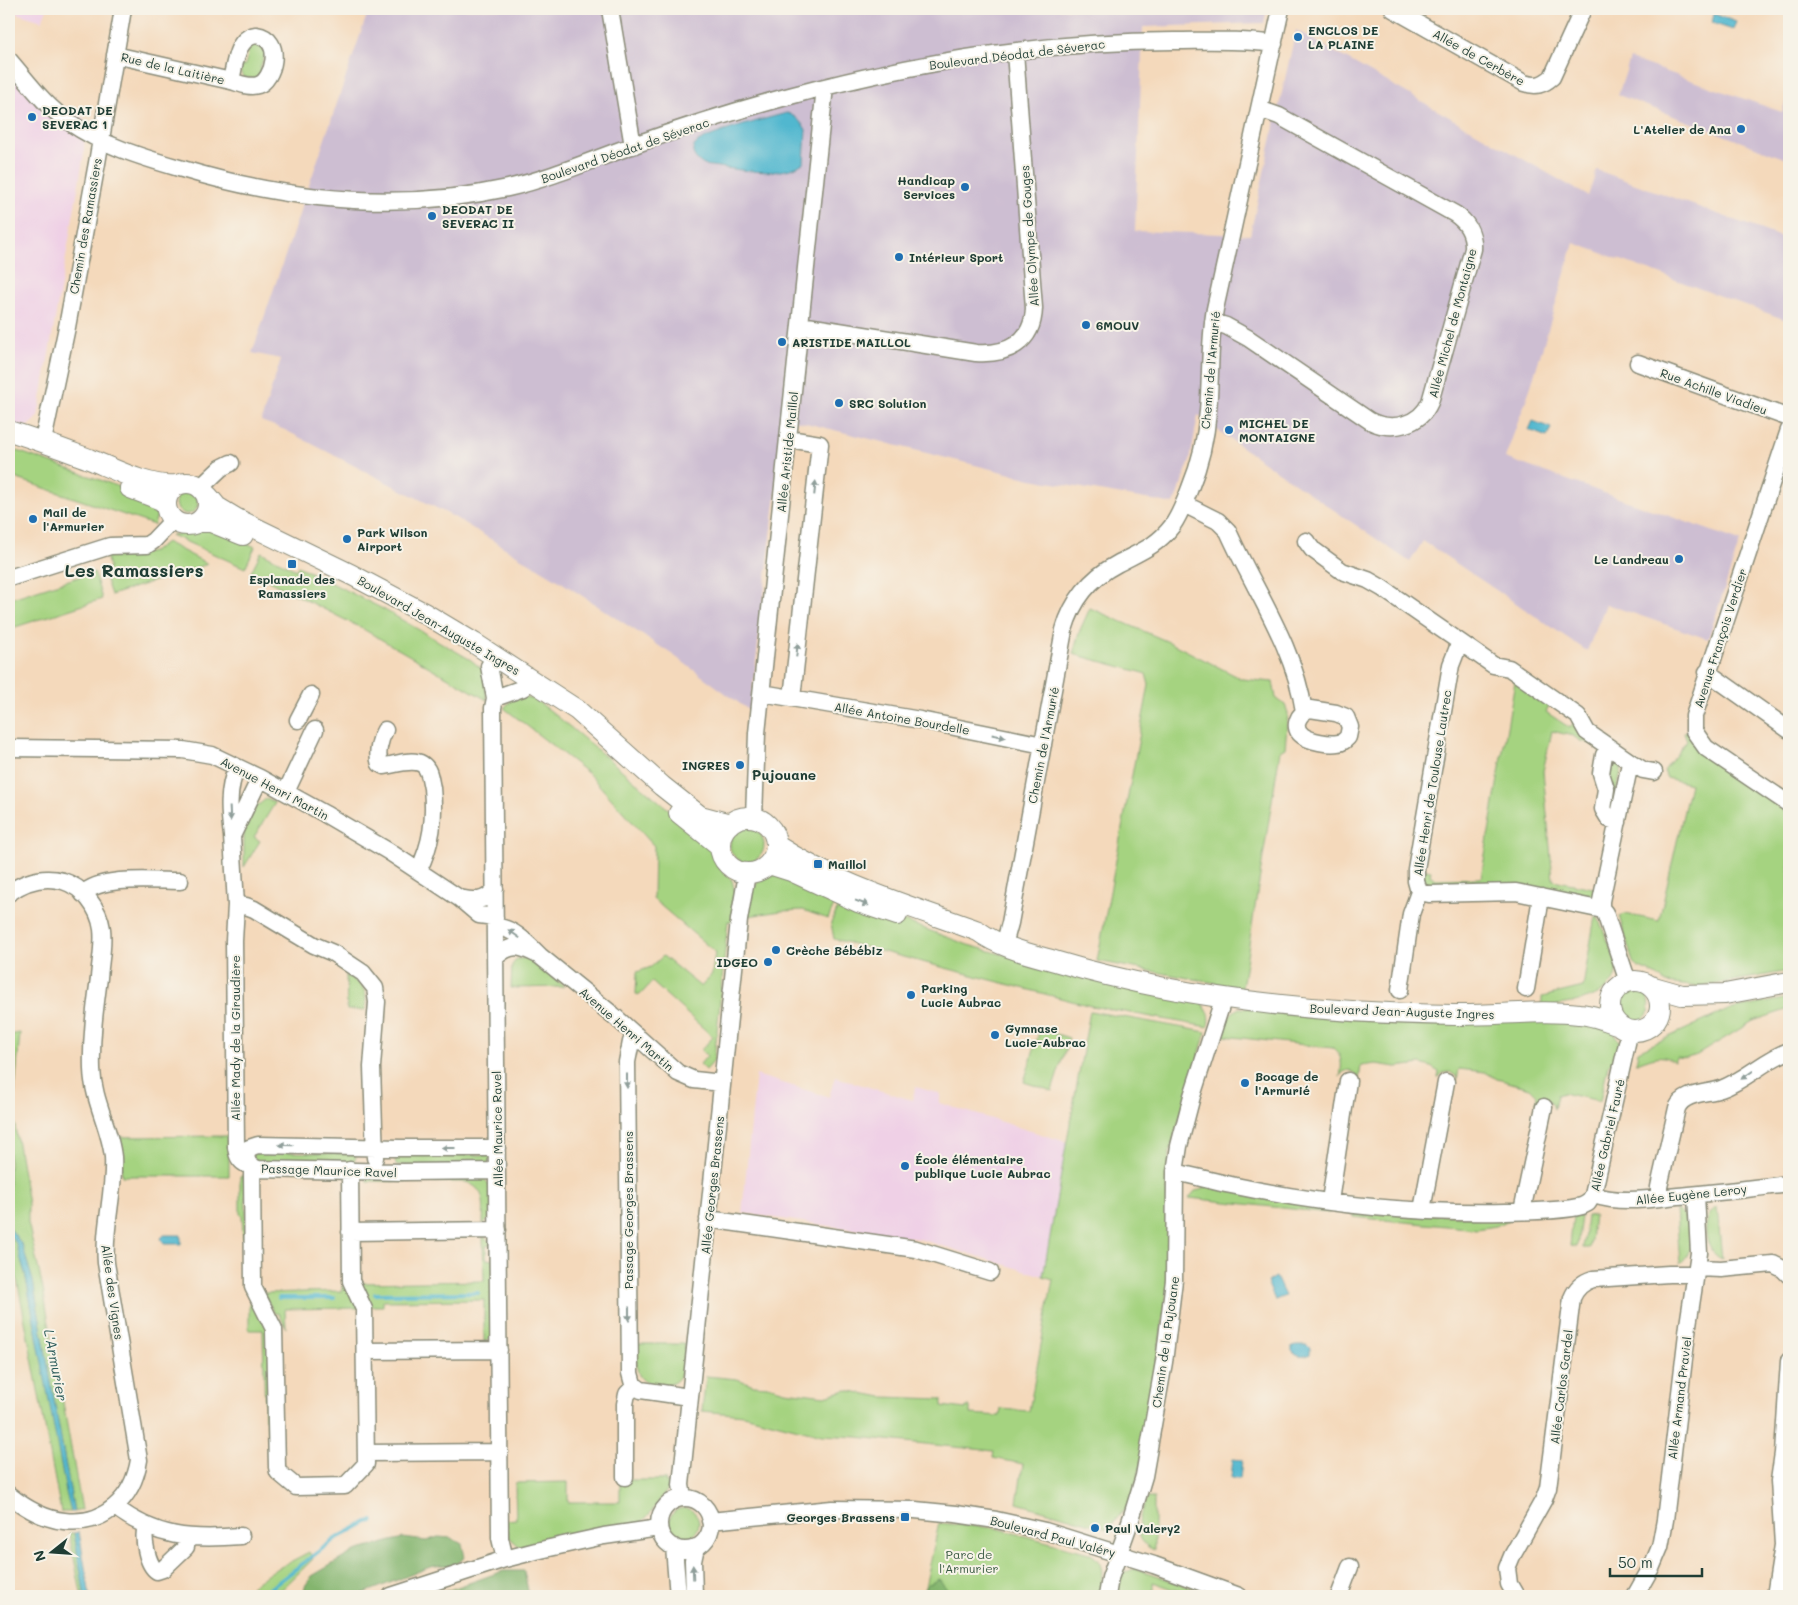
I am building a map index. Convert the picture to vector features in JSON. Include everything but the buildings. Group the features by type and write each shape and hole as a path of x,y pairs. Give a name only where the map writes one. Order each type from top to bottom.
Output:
{"main road":[{"path":"9,431 42,441 160,485 189,482 204,492 208,508 206,514 198,522 185,525 170,511 34,451 9,444"},
{"path":"170,511 168,495 177,484"},
{"name":"Boulevard Jean-Auguste Ingres","path":"204,492 217,507 237,519 352,575 424,613 481,647 577,710 662,786 700,816 730,824"},
{"name":"Boulevard Jean-Auguste Ingres","path":"198,522 211,522 276,549 436,633 574,723 623,767 720,846"},
{"path":"745,817 754,818 762,821 770,828 776,845 774,855 769,864 762,869 747,874 731,868 721,854 721,838 730,824 737,819 745,817"},
{"name":"Boulevard Jean-Auguste Ingres","path":"776,845 799,860 852,884 978,931 997,942 1079,968 1153,984 1222,997 1355,1011 1452,1015 1580,1014 1625,1028"},
{"name":"Boulevard Jean-Auguste Ingres","path":"769,864 792,871 858,902 963,938 974,941 997,942"},
{"path":"1725,994 1682,995 1640,982 1623,986 1611,1003 1611,1009 1615,1020 1625,1028 1644,1029 1676,1010 1725,994 1789,982"},
{"name":"Boulevard Jean-Auguste Ingres","path":"1553,1013 1580,1006 1623,986"},
{"path":"1650,986 1656,993 1660,1003 1655,1021"}],"street":[{"name":"Chemin des Ramassiers","path":"42,441 67,327 123,9"},
{"path":"610,9 633,146"},
{"name":"Chemin de l'Armurié","path":"997,942 1010,923 1064,630 1072,609 1097,577 1116,564 1143,552 1159,540 1172,526 1184,504 1199,464 1208,413 1212,322 1281,9"},
{"name":"Allée de Cerbère","path":"1393,9 1524,83 1537,86 1548,81 1555,72 1583,9"},
{"name":"Boulevard Déodat de Séverac","path":"9,60 47,105 80,129 127,152 248,186 307,196 392,202 460,196 507,188 546,178 633,146 744,109 826,87 913,68 1015,52 1124,41 1218,40 1274,44"},
{"name":"Allée Olympe de Gouges","path":"801,325 992,354 1011,348 1029,332 1033,324 1034,308 1015,52"},
{"name":"Rue de la Laitière","path":"115,55 231,81"},
{"name":"Allée Aristide Maillol","path":"754,818 756,751 826,87"},
{"name":"Allée Michel de Montaigne","path":"1212,322 1226,326 1248,338 1377,425 1389,427 1407,424 1423,414 1430,402 1473,249 1471,232 1465,222 1455,214 1279,116 1259,110"},
{"name":"Rue Achille Viadieu","path":"1638,364 1789,418"},
{"name":"Avenue François Verdier","path":"1789,430 1693,718 1694,731 1706,748 1789,804"},
{"path":"789,439 820,444 792,698"},
{"path":"204,492 221,468 231,463"},
{"path":"1184,504 1218,521 1228,531 1291,658 1302,694 1304,711"},
{"path":"9,578 110,546 125,544 146,545 153,541 170,511"},
{"path":"1306,541 1312,549 1342,570 1368,580 1382,588 1493,665 1510,668 1578,716 1585,730 1643,770 1654,772"},
{"name":"Allée Henri de Toulouse Lautrec","path":"1460,642 1454,656 1448,681 1416,869 1416,881 1419,892 1429,894 1506,892 1601,908"},
{"name":"Allée Maurice Ravel","path":"489,666 495,698 493,708 500,1538 506,1559"},
{"path":"1708,672 1789,730"},
{"path":"495,698 523,688"},
{"name":"Allée Antoine Bourdelle","path":"762,693 920,720 1043,745"},
{"path":"298,720 311,695"},
{"path":"286,792 315,730"},
{"path":"385,730 378,754 380,764 384,766 416,762 426,768 430,778 433,822 428,848 418,871"},
{"path":"1609,747 1604,755 1601,774 1606,786 1603,809 1609,819 1618,822"},
{"name":"Avenue Henri Martin","path":"9,748 192,751 212,755 237,766 364,837 458,898 479,915 495,922 528,944 678,1073 700,1082 722,1083"},
{"path":"1623,986 1625,973 1605,914 1601,908 1601,901 1629,768 1632,763"},
{"name":"Allée Mady de la Giraudière","path":"237,766 232,778 230,792 236,905 234,941 236,1147 242,1162 250,1166"},
{"path":"232,836 260,778"},
{"name":"Allée Georges Brassens","path":"683,1498 681,1485 689,1397 739,920 747,874"},
{"name":"Allée des Vignes","path":"9,893 23,884 43,879 66,882 83,894 94,906 102,928 93,1031 92,1079 96,1099 112,1149 112,1191 105,1233 105,1256 138,1460 136,1474 130,1488 115,1507 95,1518 64,1522 32,1510 9,1495"},
{"path":"83,894 94,886 112,881 180,881"},
{"path":"458,898 478,901 488,897 495,889"},
{"path":"1400,990 1411,914 1419,892"},
{"path":"1526,989 1541,897"},
{"path":"236,905 254,909 314,946 333,953 363,973 373,985 378,1002 372,1067 376,1147 375,1171"},
{"name":"Avenue Henri Martin","path":"495,958 503,951 516,946 540,956"},
{"name":"Chemin de la Pujouane","path":"1107,1596 1110,1578 1144,1476 1168,1333 1174,1280 1175,1172 1185,1122 1222,997"},
{"name":"Allée Gabriel Fauré","path":"1175,1172 1231,1185 1330,1202 1422,1210 1474,1212 1578,1207 1588,1203 1593,1195 1625,1028"},
{"name":"Passage Georges Brassens","path":"635,1386 630,1378 629,1369 627,1062 631,1042 636,1035"},
{"path":"1660,1198 1661,1178 1676,1108 1680,1102 1687,1097 1727,1087 1769,1060 1789,1051"},
{"path":"1330,1202 1348,1081"},
{"path":"1422,1210 1446,1082"},
{"path":"1522,1211 1544,1107"},
{"name":"Passage Maurice Ravel","path":"497,1148 258,1145 253,1146 247,1152 246,1157 250,1166 258,1169 403,1172 497,1171"},
{"path":"250,1166 253,1287 274,1329 277,1469 294,1486 346,1486 366,1465 364,1308 351,1281 350,1170"},
{"name":"Allée Eugène Leroy","path":"1593,1195 1615,1201 1696,1195 1789,1184"},
{"name":"Allée Armand Praviel","path":"1635,1596 1652,1566 1660,1546 1700,1244 1696,1195"},
{"path":"708,1219 916,1249 990,1272"},
{"path":"350,1232 498,1230"},
{"name":"Allée Carlos Gardel","path":"1516,1596 1509,1584 1507,1568 1544,1499 1549,1482 1574,1293 1583,1284 1593,1279 1773,1264 1783,1269 1789,1275"},
{"path":"365,1351 499,1350"},
{"path":"1776,1596 1782,1545 1779,1481 1783,1453 1789,1361"},
{"path":"625,1477 625,1404 627,1394 635,1386 644,1391 689,1397"},
{"path":"366,1453 500,1452"},
{"path":"1783,1453 1789,1471"},
{"path":"683,1498 692,1499 701,1504 708,1511 710,1521 707,1536 696,1547 685,1550 674,1548 667,1543 659,1528 659,1518 664,1508 672,1500 683,1498"},
{"path":"115,1507 161,1533 187,1537 241,1536"},
{"name":"Boulevard Paul Valéry","path":"710,1521 832,1509 915,1510 996,1520 1045,1532 1118,1554 1239,1596"},
{"path":"146,1526 144,1536 151,1565 156,1571 163,1569 186,1547 187,1537"},
{"path":"391,1596 506,1559 604,1536 659,1528"},
{"path":"694,1596 693,1561 696,1547"},
{"path":"674,1548 678,1596"},
{"path":"1339,1596 1350,1567"}],"shaded area":[{"path":"9,9 47,9 42,21 16,13 9,48"},
{"path":"369,9 1267,9 1264,23 1143,27 1135,231 1250,235 1296,30 1588,196 1597,170 1789,240 1789,321 1574,243 1531,386 1505,458 1740,541 1708,639 1606,604 1587,651 1423,541 1410,562 1224,435 1198,415 1190,460 1174,504 1031,479 785,419 750,711 673,655 561,582 454,517 285,430 261,421 281,359 252,353"},
{"path":"9,49 45,92 64,110 84,118 84,154 38,416 29,426 19,428 9,425"},
{"path":"1630,59 1782,112 1789,91 1789,160 1618,95"},
{"name":"École élémentaire publique Lucie Aubrac","path":"756,1075 829,1097 835,1077 912,1100 916,1087 941,1094 939,1103 1067,1142 1043,1276 919,1239 742,1213"}],"green space":[{"path":"260,40 269,56 264,57 260,68 264,71 258,80 243,77 240,66 245,65 248,54 244,50"},
{"path":"9,448 123,488 152,504 157,515 154,525 9,476"},
{"path":"187,492 195,495 198,503 195,511 187,514 179,511 176,503 179,495"},
{"path":"214,528 255,547 245,568 171,535"},
{"path":"166,542 208,564 111,595 103,571 109,568 106,555 118,552 142,554 153,552"},
{"path":"261,552 296,570 298,566 383,609 471,660 483,670 487,700 363,629 251,572"},
{"path":"94,572 102,599 9,629 9,599"},
{"path":"1090,608 1171,643 1242,679 1273,682 1276,698 1285,705 1288,713 1285,748 1280,751 1242,988 1097,961 1149,685 1144,673 1073,654 1080,630"},
{"path":"1515,681 1535,695 1533,698 1539,701 1541,699 1550,705 1546,712 1570,728 1574,722 1579,734 1593,744 1581,741 1573,736 1552,731 1543,771 1553,880 1598,889 1594,898 1588,902 1430,887 1423,879 1422,869 1431,871 1430,875 1435,879 1481,878"},
{"path":"526,697 536,700 552,712 691,828 709,847 720,868 732,880 736,897 734,922 728,921 714,1061 706,1070 700,1064 707,1056 701,1050 713,1037 652,982 640,995 636,994 637,972 651,967 663,956 701,987 712,974 715,952 653,899 654,846 589,774 504,708 513,698"},
{"path":"1688,731 1699,750 1789,814 1789,971 1699,987 1666,983 1656,975 1637,967 1633,962 1619,916 1625,914 1659,921 1690,784 1667,778 1664,771 1687,740 1684,732"},
{"path":"1611,758 1622,766 1614,804 1609,803"},
{"path":"267,798 275,803 254,837 260,841 244,867 244,832 256,807"},
{"path":"747,828 754,829 759,833 763,838 763,852 759,857 754,861 747,862 740,861 735,857 731,852 730,845 731,838 735,833 740,829"},
{"path":"781,874 837,899 828,919 803,910 748,916 754,887 764,878"},
{"path":"841,901 883,913 968,945 1201,1002 1208,1013 1208,1027 1091,1006 834,939 831,923"},
{"path":"1595,916 1598,917 1616,965 1615,976 1610,985 1590,998 1577,1002 1542,1007 1542,997 1583,987"},
{"path":"526,958 563,985 563,987 511,988 512,965 517,959"},
{"path":"346,975 363,988 366,997 365,1010 347,1010"},
{"path":"1635,991 1646,995 1650,1006 1646,1017 1635,1021 1624,1017 1620,1006 1624,995"},
{"path":"1789,998 1789,1009 1753,1021 1697,1055 1687,1058 1676,1057 1674,1061 1669,1058 1655,1057 1636,1063 1638,1051 1728,1010"},
{"path":"1239,1008 1573,1018 1613,1031 1619,1041 1620,1053 1608,1065 1600,1101 1563,1093 1557,1095 1554,1109 1552,1103 1547,1098 1542,1098 1536,1103 1537,1095 1530,1088 1497,1079 1485,1072 1459,1069 1457,1081 1456,1076 1450,1072 1443,1073 1438,1078 1439,1072 1421,1064 1396,1067 1376,1064 1361,1066 1359,1079 1355,1073 1349,1070 1343,1072 1340,1077 1341,1061 1339,1054 1333,1048 1224,1036 1227,1030 1222,1030 1225,1023 1230,1015"},
{"path":"1090,1011 1206,1032 1170,1150 1167,1183 1169,1281 1140,1468 1131,1502 1108,1529 1017,1503 1023,1464 993,1458 994,1451 822,1435 744,1415 702,1411 706,1376 737,1379 754,1385 768,1386 785,1391 825,1396 846,1390 882,1397 942,1399 942,1406 966,1409 966,1407 970,1407 970,1414 1000,1416 1001,1409 1029,1411 1053,1279 1043,1276"},
{"path":"1040,1029 1069,1038 1052,1091 1024,1082"},
{"path":"20,1033 13,1114 28,1204 28,1222 43,1289 82,1510 74,1512 33,1281 22,1245 9,1227 9,1035"},
{"path":"229,1136 229,1176 122,1176 117,1137"},
{"path":"253,1151 355,1154 356,1157 353,1164 257,1164 251,1154"},
{"path":"398,1154 487,1155 491,1160 484,1166 396,1165 395,1158"},
{"path":"367,1174 483,1178 491,1186 494,1214 483,1225 483,1199 478,1189 466,1182 367,1181"},
{"path":"240,1176 245,1176 248,1279 245,1279 242,1215 240,1214"},
{"path":"1205,1185 1330,1207 1329,1213 1189,1198 1195,1191 1204,1189"},
{"path":"1717,1207 1722,1259 1711,1249 1706,1234 1708,1218"},
{"path":"1353,1210 1511,1219 1496,1226 1477,1229 1353,1217"},
{"path":"1676,1210 1687,1220 1691,1235 1689,1251 1680,1263"},
{"path":"1594,1215 1590,1248 1583,1248 1587,1216"},
{"path":"1581,1216 1577,1247 1570,1246 1573,1217"},
{"path":"9,1234 16,1243 25,1273 71,1512 61,1512 14,1263 9,1250"},
{"path":"483,1236 490,1242 490,1245 486,1246 486,1259 494,1260 495,1334 484,1343 484,1300 383,1301 383,1306 370,1306 357,1283 484,1281"},
{"path":"342,1286 346,1286 359,1308 285,1309 286,1328 278,1313 275,1314 263,1293 342,1291"},
{"path":"249,1303 256,1303 270,1328 271,1463 268,1463 267,1419 265,1419 263,1330 249,1330"},
{"path":"637,1344 685,1344 684,1360 677,1381 672,1384 659,1386 647,1383 642,1379 637,1368"},
{"path":"1787,1472 1789,1478 1789,1596 1779,1596"},
{"path":"620,1480 666,1480 665,1482 671,1485 641,1523 520,1547 509,1537 506,1520 516,1519 515,1483 568,1482 568,1502 620,1502"},
{"path":"1148,1498 1154,1498 1154,1550 1142,1541 1139,1535 1139,1522 1145,1501"},
{"path":"684,1508 695,1512 699,1523 695,1534 684,1538 673,1534 669,1523 673,1512"},
{"name":"Parc de l'Armurier","path":"939,1523 995,1528 1089,1553 1095,1557 1101,1567 1101,1596 923,1596"},
{"path":"69,1533 74,1533 84,1592 81,1593"},
{"path":"438,1537 451,1538 462,1544 465,1557 455,1566 442,1565 430,1567 357,1596 303,1596 305,1586 312,1576 355,1551 403,1538 426,1541"},
{"path":"309,1552 313,1559 275,1596 238,1596 271,1572"},
{"path":"1134,1569 1215,1596 1193,1596 1153,1582 1153,1596 1112,1596 1121,1576"},
{"path":"503,1571 524,1571 529,1596 432,1596"},
{"path":"939,1579 952,1596 924,1596 927,1585"}],"water":[{"path":"1714,14 1736,22 1733,30 1712,23"},
{"path":"787,113 798,120 806,130 804,162 795,167 770,172 742,170 704,165 694,156 694,147 701,140"},
{"path":"1533,421 1551,428 1547,437 1529,430"},
{"path":"9,1227 22,1245 33,1281 74,1512 71,1512 66,1492 25,1273 16,1243 9,1234"},
{"path":"164,1235 181,1235 181,1244 164,1244 161,1238"},
{"path":"1276,1277 1285,1296 1275,1300 1267,1282"},
{"path":"1307,1345 1310,1348 1310,1354 1305,1356 1296,1355 1292,1351 1292,1346"},
{"path":"1233,1459 1242,1460 1240,1479 1231,1478"},
{"path":"79,1532 90,1596 85,1596 84,1592 74,1533"}],"waterway":[{"path":"375,1294 478,1293"},
{"path":"279,1298 334,1298"},
{"path":"260,1596 335,1539 367,1522 373,1521"}],"place":[{"name":"ENCLOS DE LA PLAINE","path":"1298,37"},
{"name":"DEODAT DE SEVERAC 1","path":"32,117"},
{"name":"L'Atelier de Ana","path":"1741,129"},
{"name":"Handicap Services","path":"965,187"},
{"name":"DEODAT DE SEVERAC II","path":"432,216"},
{"name":"Intérieur Sport","path":"899,257"},
{"name":"6MOUV","path":"1086,325"},
{"name":"ARISTIDE MAILLOL","path":"782,342"},
{"name":"SRC Solution","path":"839,403"},
{"name":"MICHEL DE MONTAIGNE","path":"1229,430"},
{"name":"Mail de l'Armurier","path":"33,519"},
{"name":"Park Wilson Airport","path":"347,539"},
{"name":"Le Landreau","path":"1679,559"},
{"name":"Esplanade des Ramassiers","path":"292,564"},
{"name":"INGRES","path":"740,765"},
{"name":"Maillol","path":"818,864"},
{"name":"Crèche Bébébiz","path":"776,950"},
{"name":"IDGEO","path":"768,962"},
{"name":"Parking Lucie Aubrac","path":"911,995"},
{"name":"Gymnase Lucie-Aubrac","path":"995,1035"},
{"name":"Bocage de l'Armurié","path":"1245,1083"},
{"name":"École élémentaire publique Lucie Aubrac","path":"905,1166"},
{"name":"Georges Brassens","path":"905,1517"},
{"name":"Paul Valery2","path":"1095,1528"}],"district":[{"name":"Les Ramassiers","path":"134,570"},
{"name":"Pujouane","path":"784,774"}],"water label":[{"name":"L'Armurier","path":"56,1365"}]}
